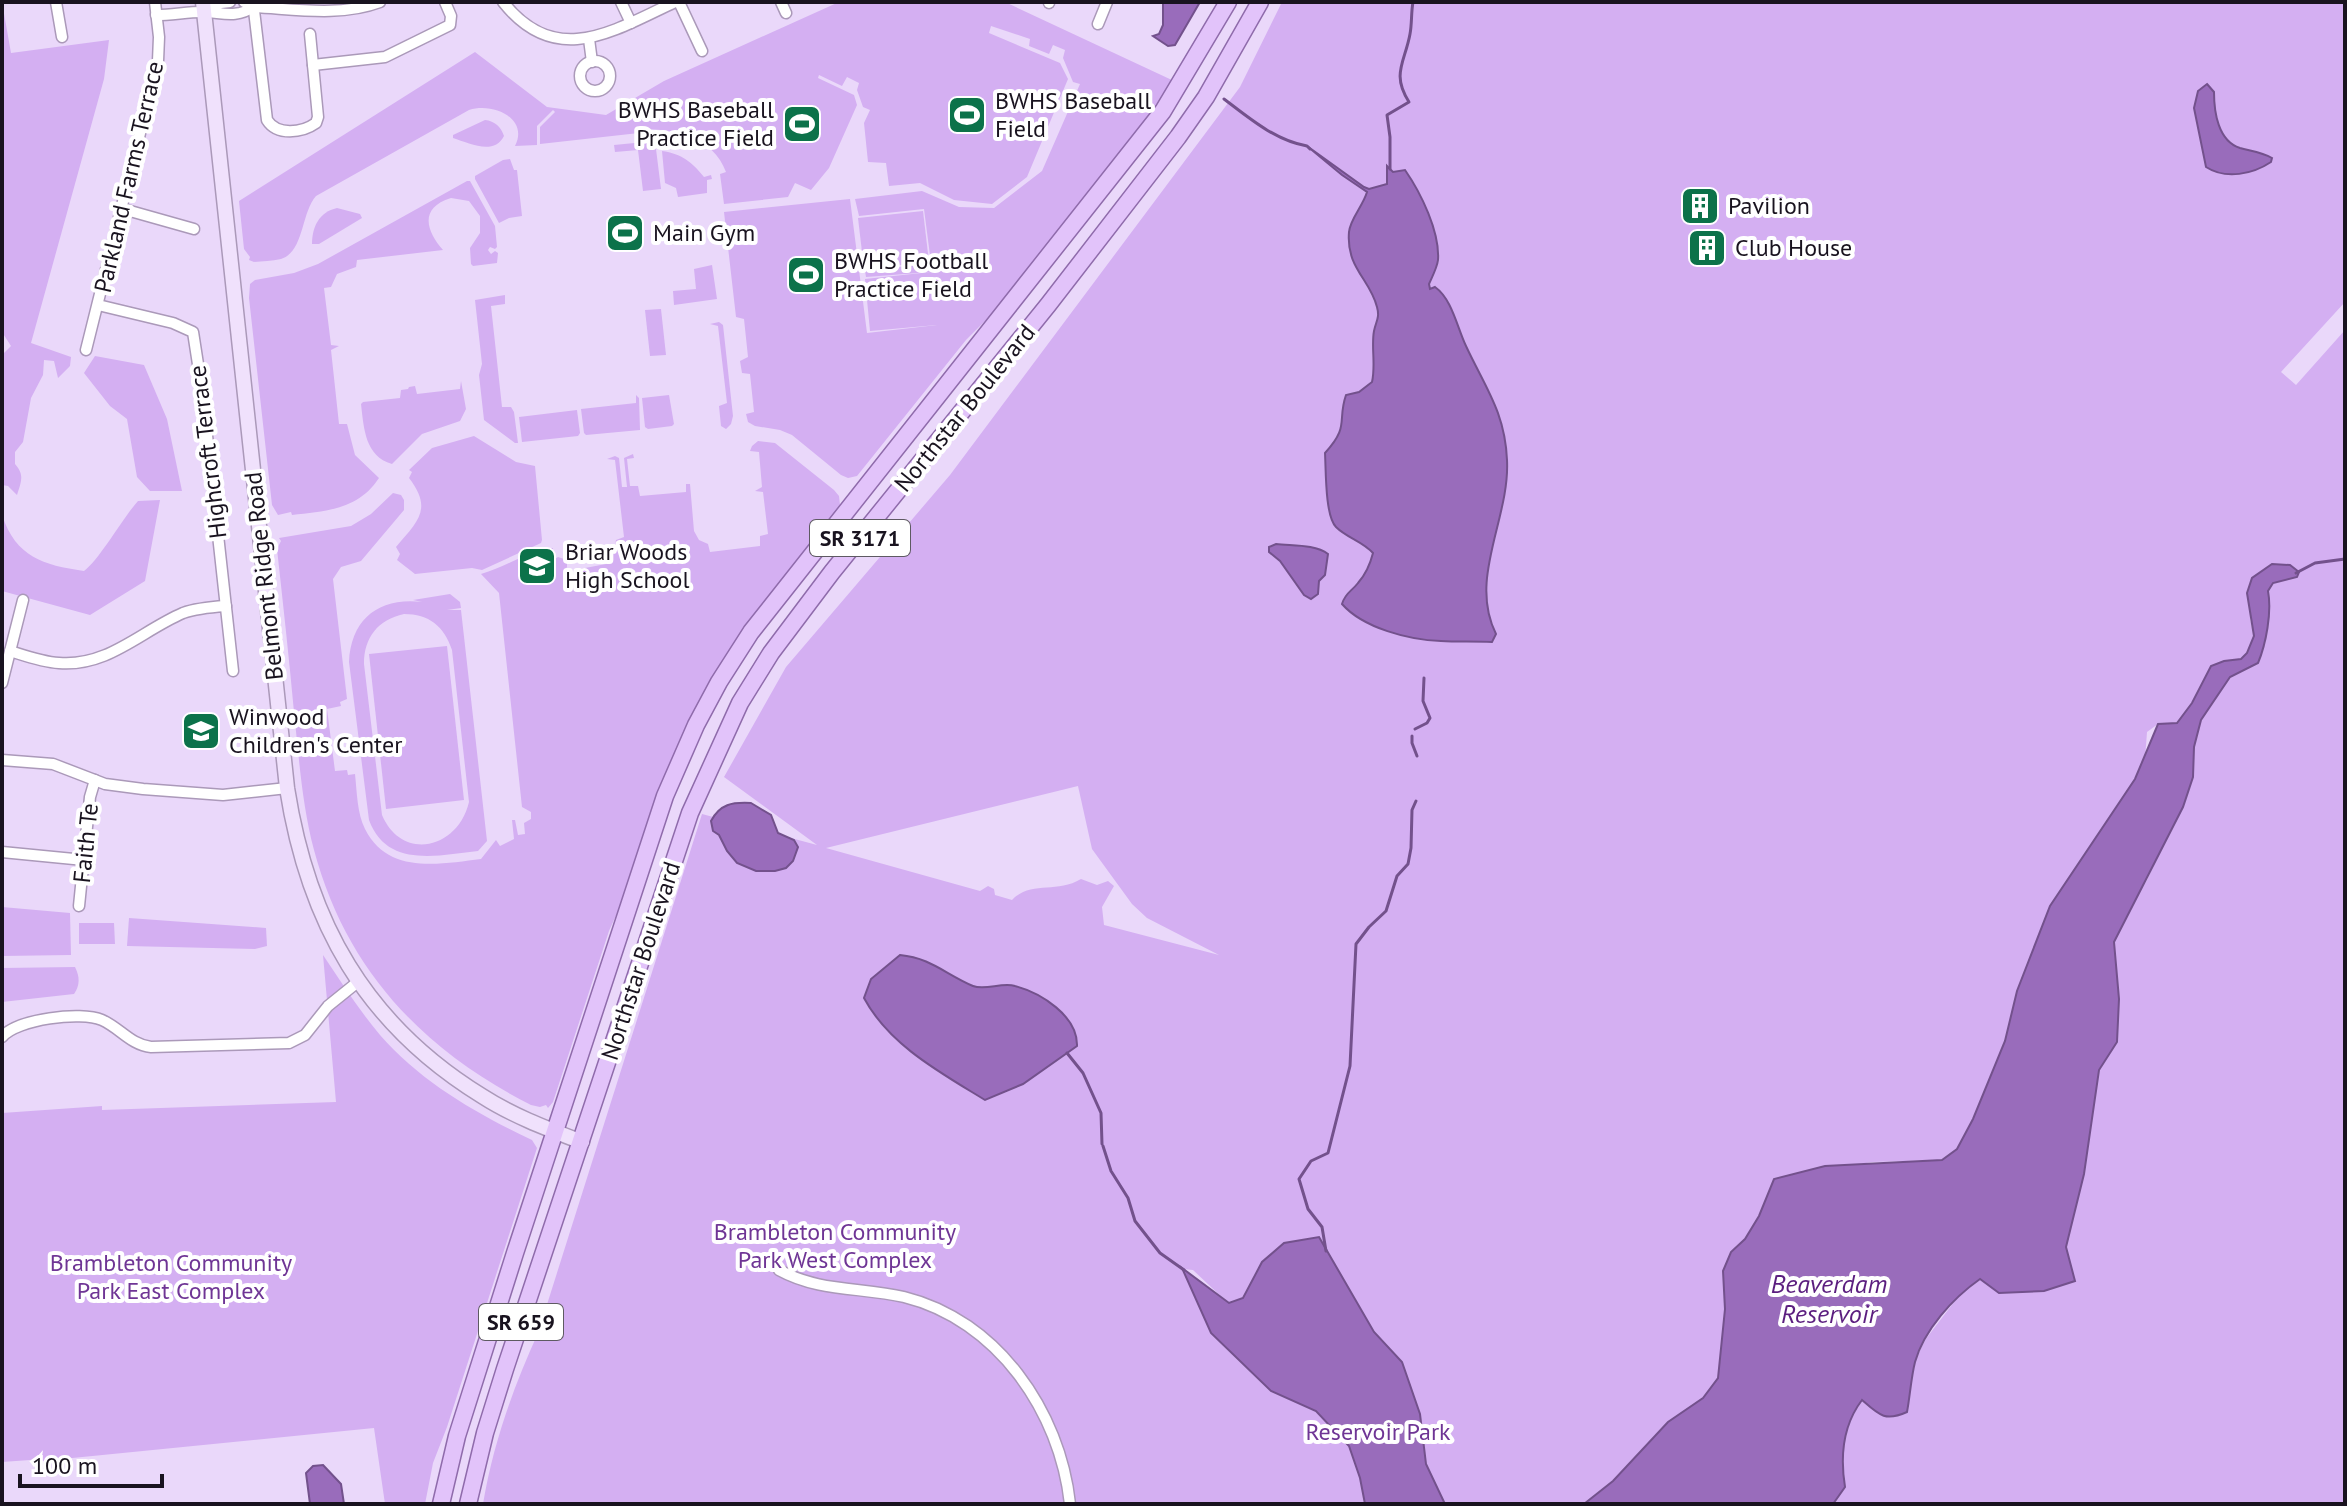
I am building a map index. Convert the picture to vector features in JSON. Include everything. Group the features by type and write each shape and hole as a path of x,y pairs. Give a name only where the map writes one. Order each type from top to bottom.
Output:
{"main road":[{"name":"Northstar Boulevard","path":"556,1132 665,796 719,682 779,595 1163,111 1228,2"},
{"name":"Northstar Boulevard","path":"582,1142 690,813 723,736 756,675 832,572 1170,148 1206,97 1260,2"},
{"name":"Belmont Ridge Road","path":"203,7 287,788 296,842 311,890 333,940 359,981 387,1018 428,1058 500,1106 582,1142"},
{"name":"SR 659","path":"441,1504 457,1436 556,1132"},
{"name":"SR 659","path":"468,1504 505,1369 582,1142"}],"street":[{"path":"56,2 62,37"},
{"name":"Parkland Farms Terrace","path":"86,350 158,61 155,2"},
{"path":"156,15 230,2"},
{"path":"250,4 343,10 380,2"},
{"path":"313,65 379,59 396,54 450,25 451,16 445,2"},
{"path":"503,2 532,31 563,40 589,39 677,2 702,51"},
{"path":"621,2 631,23"},
{"path":"781,2 786,13"},
{"path":"1098,24 1107,2"},
{"path":"203,7 222,15 245,13 250,4"},
{"path":"250,4 265,110 269,125 274,129 303,129 316,123 318,108 310,34"},
{"path":"589,39 592,62"},
{"path":"123,209 194,229"},
{"name":"Highcroft Terrace","path":"98,305 173,323 193,332 233,671"},
{"path":"2,683 23,600"},
{"path":"10,651 61,664 91,661 123,648 180,614 226,606"},
{"path":"2,760 53,764 121,787 223,795 287,788"},
{"name":"Faith Te","path":"79,906 90,797 95,780"},
{"path":"2,852 84,860"},
{"path":"2,1037 25,1023 78,1016 102,1020 144,1047 289,1043 305,1035 328,1006 359,981"},
{"path":"779,1270 816,1285 884,1294 927,1304 979,1334 1009,1362 1031,1392 1057,1449 1070,1504"}],"green space":[{"path":"2,2 11,53 109,40 104,79 31,343 71,357 70,366 58,378 54,361 44,360 43,375 31,398 23,442 15,452 15,464 21,479 17,495 8,486 2,485 2,355 11,346 2,332"},
{"path":"839,2 1005,2 1174,81 1157,109 1001,305 966,340 857,476 848,478 841,475 792,435 748,422 746,414 754,412 750,374 742,373 740,361 748,357 744,319 736,317 724,212 850,199 867,333 937,325 870,331 865,279 931,272 866,277 865,271 931,263 924,209 859,216 855,199 922,191 959,207 994,208 1042,171 1080,84 1073,82 1063,58 1065,50 1053,45 1049,54 1029,46 1030,39 991,26 989,33 1060,63 1068,79 1027,177 992,204 954,200 920,183 889,186 886,163 868,162 864,123 870,110 863,107 857,90 859,83 847,77 842,86 819,75 818,78 854,95 857,105 829,168 811,190 795,183 788,197 724,204 720,174 726,172 720,160 703,143 680,133 641,129 639,133 540,144 540,127 555,112 553,110 537,126 537,145 515,146 518,136 513,121 498,111 479,108 469,110 316,196 294,249 288,255 281,259 254,262 249,260 244,249 239,201 475,52 547,107 606,115 664,81"},
{"path":"1282,2 2345,2 2345,302 2281,372 2296,385 2345,330 2345,1504 1833,1504 1845,1487 1845,1441 1862,1399 1907,1412 1915,1361 1925,1340 1961,1293 1980,1279 2066,1247 2084,1174 2099,1070 2117,1042 2114,942 2126,914 2147,880 2193,777 2194,747 2201,720 2230,677 2245,670 2265,645 2270,603 2268,591 2273,583 2297,577 2272,564 2250,619 2254,636 2247,653 2241,659 2211,666 2192,703 2177,723 2158,724 2147,732 2145,759 2135,779 2050,906 2017,991 2005,1041 1973,1119 1957,1149 1942,1160 1872,1162 1774,1179 1759,1216 1745,1239 1731,1252 1723,1271 1725,1309 1718,1378 1703,1398 1668,1422 1613,1481 1584,1504 483,1504 505,1417 538,1333 702,814 817,845 724,777 786,667 950,475 1240,87","holes":["1078,786 1092,849 1132,904 1147,918 1219,955 1104,925 1102,907 1114,886 1108,881 1097,885 1081,879 1062,886 1027,890 1012,900 995,895 994,889 988,886 980,891 826,848","1319,1237 1374,1332 1271,1391 1211,1333 1183,1269 1193,1270 1228,1303 1243,1298 1262,1262"]},
{"path":"485,120 501,130 504,136 500,142 488,147 453,138 453,135"},
{"path":"655,141 661,189 643,191 638,150 615,152 614,145"},
{"path":"662,151 686,160 704,177 711,175 712,179 707,180 707,193 678,197 676,188 665,183"},
{"path":"510,159 514,170 517,170 522,216 499,223 475,176"},
{"path":"470,181 495,226 497,247 488,250 491,254 495,251 498,253 497,263 471,264 470,248 480,233 480,216 469,201 451,198 441,202 430,214 430,228 443,250 357,260 356,267 337,274 331,287 324,288 331,345 339,346 331,350 339,424 347,424 355,455 379,478 371,489 351,503 317,512 278,515 272,505 250,284 255,280 294,273 318,264"},
{"path":"337,208 360,214 362,218 319,244 312,244 318,221"},
{"path":"923,211 929,262 864,269 858,218"},
{"path":"712,265 717,299 674,305 673,291 696,289 694,269"},
{"path":"505,295 505,304 491,306 502,407 511,407 514,412 518,443 484,420 479,375 482,364 475,300"},
{"path":"661,309 666,355 650,356 645,310"},
{"path":"719,322 723,325 733,416 726,429 721,426 719,406 727,403 718,326 710,324"},
{"path":"95,356 144,365 167,419 182,491 150,491 137,477 127,419 110,406 84,373"},
{"path":"461,381 466,409 460,421 422,434 392,464 376,455 365,432 363,402 400,398 401,390 415,386 417,394 460,389"},
{"path":"636,395 639,398 640,430 584,433 581,409 636,403"},
{"path":"669,395 674,424 645,427 642,398"},
{"path":"577,410 578,436 522,442 519,417"},
{"path":"474,436 516,462 535,466 541,543 482,570 472,568 415,574 397,560 400,554 396,547 420,514 420,498 409,478 412,472 409,470 432,448"},
{"path":"758,441 775,443 834,490 839,496 840,505 743,632 609,931 553,1102 548,1108 546,1105 531,1105 456,1059 423,1032 394,1002 368,969 346,933 328,893 310,833 299,764 277,549 281,541 279,538 351,526 371,514 393,493 401,495 404,510 361,561 341,567 333,579 347,699 340,702 341,706 327,709 335,771 347,770 348,775 355,774 362,823 375,844 387,854 401,860 432,864 481,859 496,840 500,846 514,839 512,820 515,820 518,835 525,834 524,823 531,819 531,812 522,807 499,593 481,574 534,552 553,548 552,553 537,560 542,567 558,557 567,560 564,572 606,564 606,556 614,550 616,540 624,537 615,460 607,459 619,458 622,487 627,487 624,458 633,454 634,458 627,459 630,486 638,486 640,496 686,492 686,484 690,484 694,531 699,540 708,544 710,552 760,546 760,536 768,534 763,492 755,491 762,487 759,452 750,451"},
{"path":"160,500 145,581 90,615 2,591 2,515 23,550 44,562 84,571 138,501"},
{"path":"450,594 460,602 461,608 447,610 461,610 487,841 478,851 431,856 401,852 377,836 369,820 349,662 351,647 355,634 370,614 393,603 422,602 413,600","holes":["413,615 428,619 440,628 452,650 469,802 454,830 429,844 415,844 402,839 391,830 382,815 364,664 374,631 395,617"]},
{"path":"447,646 464,800 386,809 369,654"},
{"path":"2,907 70,913 71,955 2,956"},
{"path":"129,918 266,928 267,946 255,949 127,946"},
{"path":"79,923 114,923 115,944 79,944"},
{"name":"Brambleton Community Park East Complex","path":"323,955 372,1025 413,1068 471,1108 532,1140 537,1148 433,1463 425,1504 385,1504 374,1428 32,1462 2,1462 2,1113 102,1106 102,1110 336,1102"},
{"path":"75,967 79,981 74,994 2,1002 2,968"}],"water":[{"path":"1163,2 1200,2 1175,45 1168,46 1153,36 1159,34 1163,25"},
{"path":"2207,84 2214,92 2216,117 2227,139 2240,148 2272,158 2271,162 2239,174 2222,173 2206,167 2194,108 2198,91"},
{"path":"1307,146 1369,189 1387,184 1387,166 1393,172 1405,170 1428,213 1438,249 1430,289 1435,287 1441,292 1450,306 1493,400 1505,443 1506,482 1486,591 1496,634 1492,642 1428,640 1401,635 1362,620 1342,604 1365,573 1373,553 1340,531 1332,521 1325,453 1338,436 1346,395 1359,392 1372,382 1373,337 1378,314 1374,297 1355,264 1349,244 1350,227 1367,192"},
{"path":"1276,544 1310,547 1328,554 1318,594 1311,599 1304,595 1280,561 1269,552 1269,547"},
{"name":"Beaverdam Reservoir","path":"2272,564 2290,565 2299,572 2297,577 2273,583 2268,591 2268,628 2258,663 2230,677 2201,720 2194,747 2193,777 2183,807 2114,942 2119,999 2117,1042 2099,1070 2084,1174 2066,1247 2075,1281 2044,1291 1999,1293 1980,1279 1960,1295 1932,1327 1919,1350 1907,1412 1888,1417 1862,1400 1844,1441 1845,1487 1833,1504 1584,1504 1613,1481 1668,1422 1703,1398 1718,1378 1725,1309 1723,1271 1731,1252 1745,1239 1759,1216 1774,1179 1825,1166 1942,1160 1957,1149 1973,1119 2005,1041 2017,991 2050,906 2135,779 2158,724 2177,723 2192,703 2211,666 2241,659 2247,653 2254,636 2247,593 2252,578"},
{"path":"751,803 771,815 778,833 794,840 798,847 793,861 786,868 756,871 737,863 713,831 711,821 723,808"},
{"path":"900,955 929,963 973,986 1010,985 1036,994 1065,1016 1076,1035 1077,1046 1023,1084 985,1100 902,1044 887,1030 864,998 871,979"},
{"path":"1319,1237 1374,1332 1402,1362 1420,1414 1426,1464 1445,1504 1365,1504 1349,1446 1316,1411 1271,1391 1211,1333 1182,1268 1229,1303 1243,1298 1262,1262 1284,1243"},
{"path":"323,1465 341,1484 344,1504 310,1504 306,1473 313,1466"}],"waterway":[{"path":"1390,169 1387,115 1409,102 1400,76 1410,34 1413,2"},
{"path":"1224,99 1274,134 1310,149"},
{"path":"2296,573 2315,563 2345,559"},
{"path":"1415,729 1430,718 1423,701 1424,678"},
{"path":"1412,736 1417,756"},
{"path":"1326,1251 1322,1227 1308,1209 1299,1179 1311,1161 1328,1153 1350,1066 1356,944 1386,911 1397,876 1408,864 1412,810 1416,801"},
{"path":"1067,1053 1083,1073 1101,1113 1102,1144"},
{"path":"1103,1146 1111,1171 1128,1198 1135,1221 1160,1253 1184,1270"}],"place":[{"name":"BWHS Baseball Field","path":"967,115"},
{"name":"BWHS Baseball Practice Field","path":"802,124"},
{"name":"Pavilion","path":"1700,206"},
{"name":"Main Gym","path":"625,233"},
{"name":"Club House","path":"1707,248"},
{"name":"BWHS Football Practice Field","path":"806,275"},
{"name":"Briar Woods High School","path":"537,566"},
{"name":"Winwood Children's Center","path":"201,731"}],"park label":[{"name":"Brambleton Community Park West Complex","path":"835,1246"},
{"name":"Reservoir Park","path":"1378,1432"}]}
